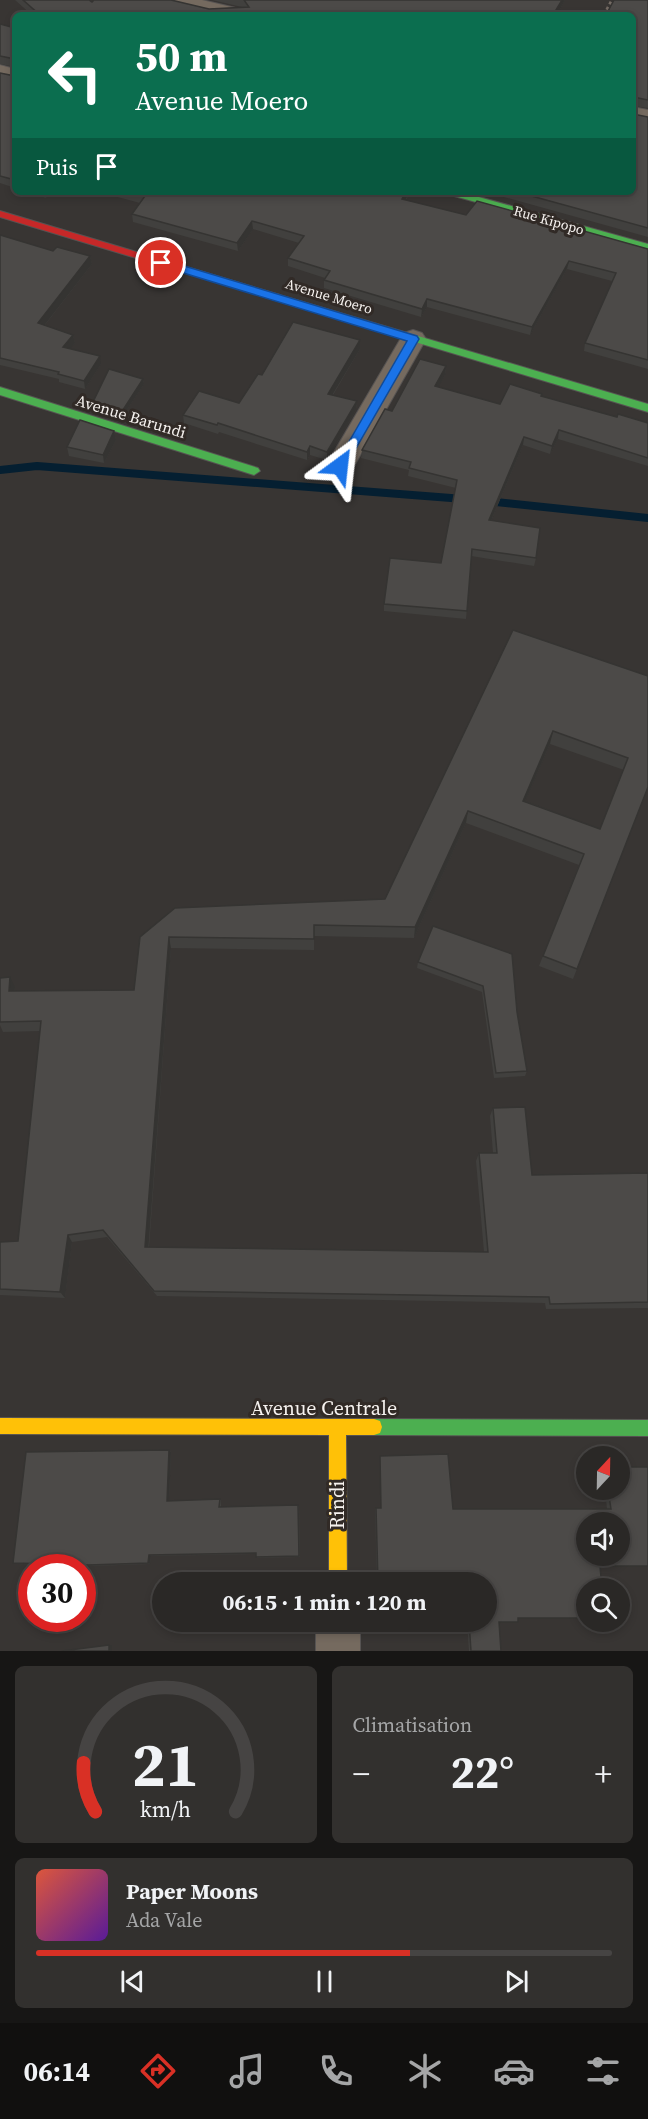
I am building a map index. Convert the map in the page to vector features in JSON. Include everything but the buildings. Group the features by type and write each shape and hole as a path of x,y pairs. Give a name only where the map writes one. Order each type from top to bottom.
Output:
{"street":[{"path":"176,0 224,12"},
{"name":"Rue Kipopo","path":"461,195 648,248"},
{"name":"Avenue Moero","path":"0,214 648,408"},
{"path":"340,466 413,339"},
{"name":"Avenue Barundi","path":"0,392 254,471"},
{"name":"Avenue Centrale","path":"0,1426 648,1428"},
{"name":"Rindi","path":"337,1427 338,1572"},
{"path":"338,1632 338,1651"}],"waterway":[{"path":"0,470 37,466 464,499"},
{"path":"487,501 648,518"}],"traffic: fast":[{"path":"461,195 648,247"},
{"path":"276,297 648,408"},
{"path":"0,391 254,471"},
{"path":"374,1427 648,1428"}],"traffic: slow":[{"path":"0,1426 374,1427"},
{"path":"337,1427 338,1572"}],"traffic: jam":[{"path":"0,214 276,297"}],"route":[{"path":"161,263 413,339 340,466"}]}
